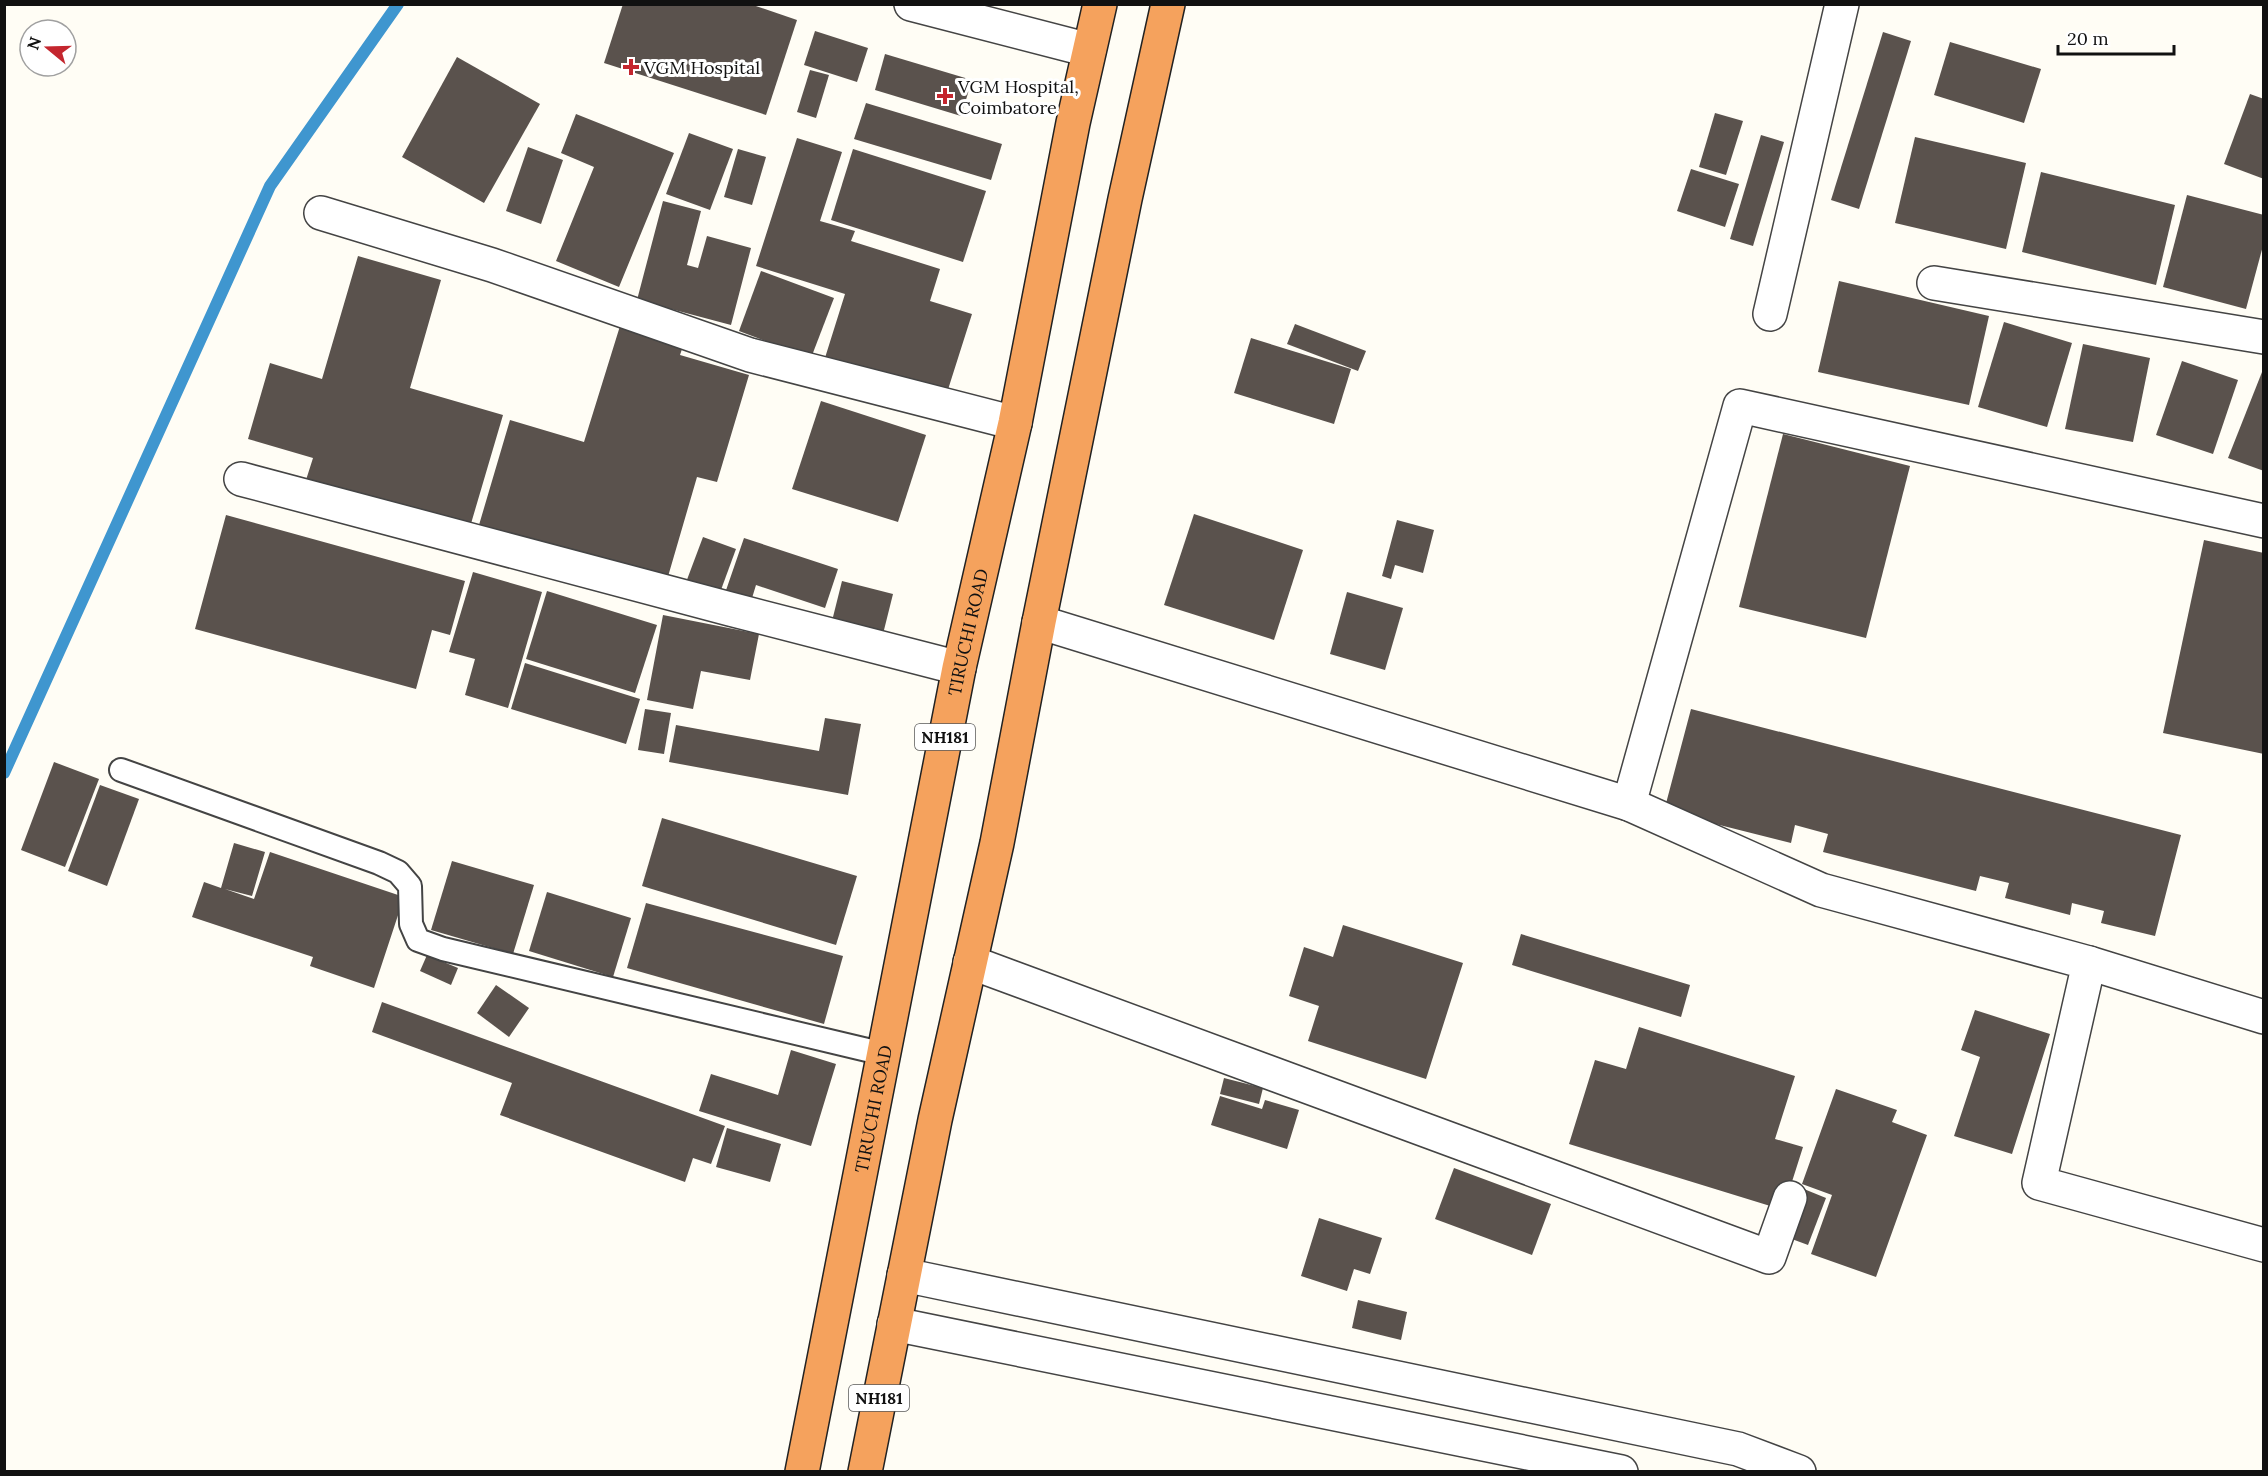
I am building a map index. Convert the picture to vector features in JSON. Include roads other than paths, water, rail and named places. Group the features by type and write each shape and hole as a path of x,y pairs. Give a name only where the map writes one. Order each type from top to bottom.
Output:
{"highway":[{"name":"TIRUCHI ROAD","path":"802,1472 959,668 1015,423 1072,123 1100,4"},
{"name":"NH181","path":"865,1472 904,1275 997,843 1039,622 1125,199 1168,4"}],"street":[{"path":"911,4 1089,50"},
{"path":"1770,314 1842,4"},
{"path":"321,213 492,264 750,355 1015,423"},
{"path":"1934,283 2264,338"},
{"path":"1629,804 1740,406 2264,521"},
{"path":"241,479 959,668"},
{"path":"1039,622 1629,804 1821,890 2089,963 2264,1017"},
{"path":"970,962 1769,1257 1790,1198"},
{"path":"2089,963 2040,1183 2264,1245"},
{"path":"904,1275 1738,1449 1798,1472"},
{"path":"894,1324 1622,1472"}],"lane":[{"path":"122,770 379,863 398,872 410,886 411,924 418,940 884,1054"}],"waterway":[{"path":"4,773 270,186 398,4"}],"place":[{"name":"VGM Hospital","path":"631,67"},
{"name":"VGM Hospital, Coimbatore","path":"945,96"}]}
